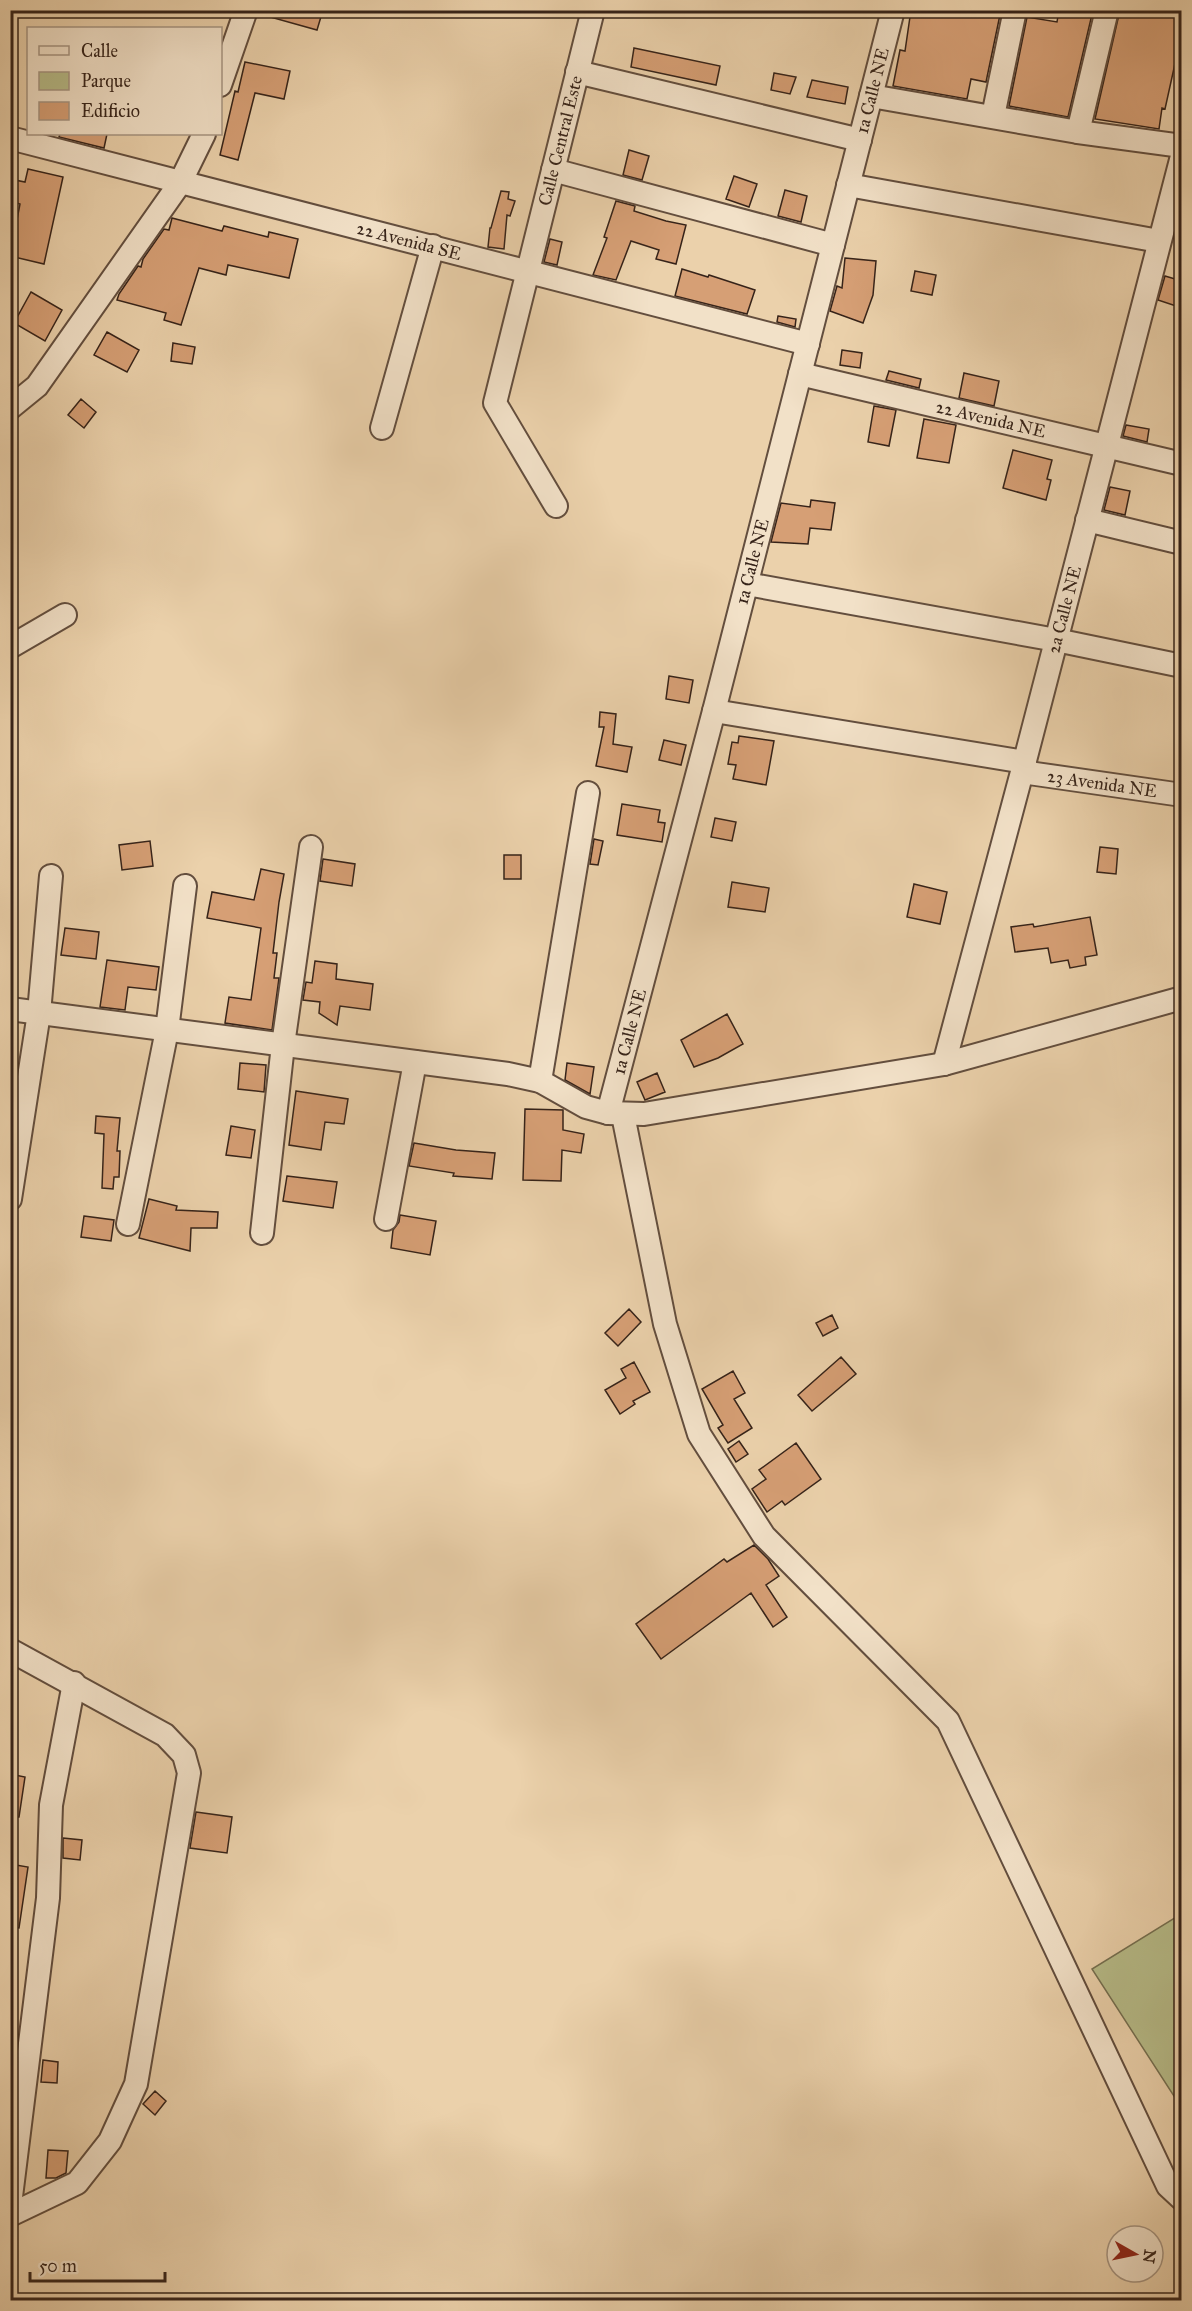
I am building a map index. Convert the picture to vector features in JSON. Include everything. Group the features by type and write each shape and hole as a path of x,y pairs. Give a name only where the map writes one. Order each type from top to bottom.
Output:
{"street":[{"path":"222,80 246,10"},
{"name":"Calle Central Este","path":"556,506 495,403 593,10"},
{"name":"1a Calle NE","path":"615,1114 714,711 893,10"},
{"path":"993,116 1015,10"},
{"path":"1078,132 1107,10"},
{"path":"577,72 860,140"},
{"path":"871,96 1078,132 1182,146"},
{"path":"10,408 37,386 180,183 204,135"},
{"name":"22 Avenida SE","path":"10,138 808,344"},
{"name":"2a Calle NE","path":"944,1064 1159,242 1176,200 1182,156"},
{"path":"553,170 833,244"},
{"path":"848,185 1159,242"},
{"path":"382,428 433,246"},
{"name":"22 Avenida NE","path":"800,374 1182,464"},
{"path":"1087,520 1182,543"},
{"path":"747,584 1056,640 1182,666"},
{"path":"10,647 65,615"},
{"name":"23 Avenida NE","path":"714,711 1182,795"},
{"path":"540,1080 588,793"},
{"path":"262,1233 283,1045 311,847"},
{"path":"10,1199 39,1013 51,876"},
{"path":"128,1224 167,1030 185,886"},
{"path":"10,1009 507,1074 540,1080 586,1107 615,1114 680,1110 944,1064 1182,998"},
{"path":"386,1219 415,1062"},
{"path":"615,1114 665,1324 699,1434 764,1536 948,1721 1168,2186 1182,2199"},
{"path":"10,1650 74,1683 165,1735 184,1755 189,1773 136,2084 110,2141 77,2183 10,2215"},
{"path":"10,2205 48,1898 51,1805 74,1683"}],"green space":[{"path":"1181,1914 1181,2107 1092,1969"}],"building":[{"path":"263,10 323,10 317,30 263,15"},
{"path":"911,10 1001,10 986,82 971,79 967,99 893,86 900,50 905,51"},
{"path":"1059,10 1093,10 1068,117 1009,106 1027,17 1057,22"},
{"path":"1120,10 1182,10 1182,26 1176,59 1165,109 1162,108 1159,129 1095,119"},
{"path":"634,48 720,66 716,85 631,67"},
{"path":"245,62 290,71 284,99 255,93 238,160 220,155 235,91 238,92"},
{"path":"774,73 796,77 790,94 771,90"},
{"path":"812,80 848,87 845,104 807,97"},
{"path":"60,135 107,135 104,148 59,137"},
{"path":"629,150 649,156 642,180 623,175"},
{"path":"28,169 63,177 44,264 10,256 20,204 10,201 10,179 25,182"},
{"path":"734,176 757,184 749,207 726,199"},
{"path":"785,190 807,196 801,222 778,216"},
{"path":"501,191 509,192 508,199 515,201 510,216 507,215 504,249 488,247 490,228"},
{"path":"616,201 635,206 634,211 686,225 676,264 656,259 659,250 631,241 616,280 593,275 607,238 604,237"},
{"path":"172,218 222,231 224,226 268,237 269,232 298,239 289,278 228,265 226,275 199,268 181,325 164,320 166,313 117,300 164,229 169,230"},
{"path":"550,239 562,242 557,265 544,262"},
{"path":"845,258 876,261 873,295 863,323 830,311 837,286 842,288"},
{"path":"682,269 755,290 747,314 675,296"},
{"path":"915,271 936,275 932,295 911,291"},
{"path":"1165,276 1182,281 1182,308 1158,300"},
{"path":"31,292 62,310 45,341 14,323"},
{"path":"778,316 796,319 795,327 777,322"},
{"path":"107,332 139,350 127,372 94,355"},
{"path":"173,343 195,347 192,364 171,361"},
{"path":"842,350 862,353 860,368 840,365"},
{"path":"889,371 921,379 919,388 886,380"},
{"path":"964,373 999,381 994,406 959,398"},
{"path":"81,399 96,412 84,428 68,415"},
{"path":"874,406 896,410 889,446 868,442"},
{"path":"924,419 956,425 949,463 917,458"},
{"path":"1126,425 1149,429 1147,442 1123,436"},
{"path":"1013,450 1052,460 1047,479 1051,480 1046,500 1003,488"},
{"path":"1110,487 1130,491 1125,515 1104,510"},
{"path":"811,500 835,503 831,530 810,528 808,544 771,542 781,503 810,507"},
{"path":"669,676 693,680 689,703 666,699"},
{"path":"600,712 616,714 613,744 632,747 627,772 596,766 604,727 599,727"},
{"path":"739,736 774,741 766,785 733,779 736,765 728,764 732,742 738,743"},
{"path":"664,740 686,745 681,765 659,760"},
{"path":"622,804 660,810 658,822 665,823 662,842 617,835"},
{"path":"715,818 736,822 732,841 711,837"},
{"path":"594,839 603,841 598,865 590,864"},
{"path":"150,841 153,866 122,870 119,845"},
{"path":"1100,847 1118,849 1116,874 1097,872"},
{"path":"504,855 521,855 521,879 504,879"},
{"path":"323,859 355,864 352,886 320,881"},
{"path":"261,869 284,874 273,953 277,953 274,978 279,978 272,1030 225,1023 229,997 251,1000 261,928 207,918 212,892 254,900"},
{"path":"732,882 769,888 765,912 728,907"},
{"path":"914,884 947,892 940,924 907,917"},
{"path":"1090,917 1097,955 1085,957 1086,965 1070,968 1068,960 1051,963 1048,948 1015,952 1011,927 1033,924 1034,927"},
{"path":"65,928 99,932 96,959 61,955"},
{"path":"107,960 159,967 156,990 128,987 125,1010 100,1007"},
{"path":"315,961 337,964 336,979 373,984 370,1010 340,1006 337,1025 319,1013 320,1002 303,1000 306,982 312,983"},
{"path":"727,1014 743,1044 718,1058 694,1067 681,1040"},
{"path":"240,1063 266,1065 264,1092 238,1089"},
{"path":"567,1063 594,1067 590,1094 565,1080"},
{"path":"657,1073 665,1092 645,1100 637,1082"},
{"path":"296,1091 348,1099 344,1124 325,1122 321,1150 289,1145"},
{"path":"525,1109 563,1110 563,1130 584,1134 581,1153 562,1150 561,1181 523,1180"},
{"path":"96,1116 120,1118 117,1151 120,1151 119,1177 114,1177 113,1189 102,1188 104,1134 95,1133"},
{"path":"231,1126 255,1130 251,1158 226,1155"},
{"path":"414,1143 456,1150 495,1153 492,1179 453,1176 454,1173 409,1166"},
{"path":"287,1176 337,1182 333,1208 283,1201"},
{"path":"149,1199 177,1206 176,1210 218,1212 217,1228 191,1228 190,1251 139,1238"},
{"path":"400,1215 436,1221 430,1255 391,1248 393,1230 399,1222"},
{"path":"84,1216 114,1220 111,1241 81,1237"},
{"path":"629,1309 641,1322 618,1346 605,1333"},
{"path":"832,1315 838,1328 823,1336 816,1323"},
{"path":"841,1357 856,1374 812,1411 798,1395"},
{"path":"634,1362 650,1392 633,1401 635,1404 620,1414 605,1390 626,1378 621,1369"},
{"path":"733,1371 745,1393 734,1399 752,1428 728,1443 718,1428 723,1425 702,1389"},
{"path":"739,1441 748,1454 736,1462 728,1449"},
{"path":"796,1443 821,1479 785,1505 782,1501 767,1512 752,1489 766,1479 759,1470"},
{"path":"754,1545 768,1559 779,1576 766,1585 787,1617 773,1627 751,1593 661,1659 636,1624 724,1559 727,1562"},
{"path":"10,1774 25,1777 19,1817 10,1817"},
{"path":"196,1812 232,1817 227,1853 190,1848"},
{"path":"63,1838 82,1840 80,1860 63,1858"},
{"path":"10,1864 28,1867 19,1928 10,1927"},
{"path":"43,2060 58,2062 57,2083 41,2082"},
{"path":"155,2091 166,2101 155,2115 143,2104"},
{"path":"48,2150 68,2151 66,2173 56,2178 46,2178"}]}
